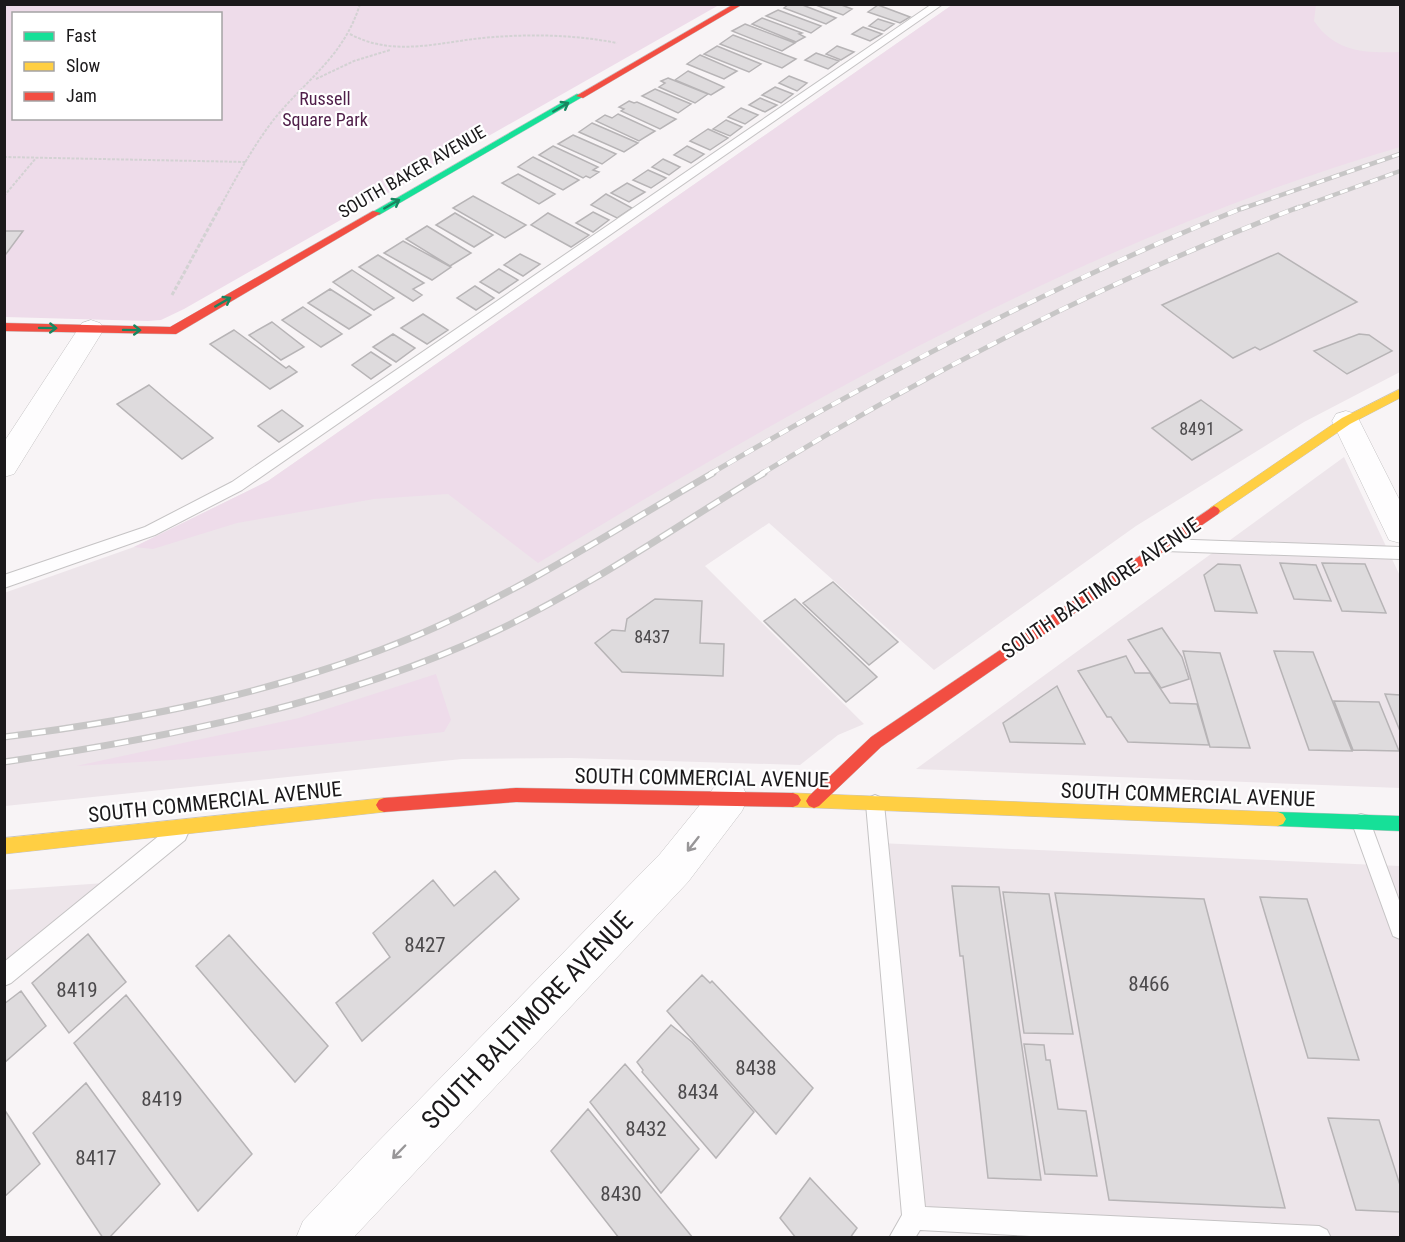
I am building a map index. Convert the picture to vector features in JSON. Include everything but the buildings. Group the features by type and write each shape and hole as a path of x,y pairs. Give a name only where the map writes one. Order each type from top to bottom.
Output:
{"street":[{"name":"SOUTH BAKER AVENUE","path":"4,327 172,331 740,4"},
{"path":"4,466 91,329"},
{"name":"SOUTH BALTIMORE AVENUE","path":"814,801 876,742 1346,421 1401,393"},
{"path":"1346,421 1401,531"},
{"name":"SOUTH COMMERCIAL AVENUE","path":"4,846 187,825 440,800 516,795 729,798 1401,824"},
{"name":"SOUTH BALTIMORE AVENUE","path":"320,1238 385,1167 674,868 729,798"}],"lane":[{"path":"4,582 150,531 237,486 939,4"},
{"path":"1164,545 1401,553"},
{"path":"875,804 908,1228 1319,1238"},
{"path":"1361,823 1401,929"},
{"path":"4,976 187,825"}],"path":[{"path":"169,301 246,162 273,121 289,102 325,68 350,34 360,4"},
{"path":"350,34 373,46 393,49"},
{"path":"310,83 354,62 393,49 451,40 515,36 581,38 617,43"},
{"path":"4,157 246,162"},
{"path":"4,196 37,158"}],"shaded area":[{"path":"952,5 1400,5 1400,372 1304,422 1136,526 934,670 769,523 705,566 864,724 838,735 800,765 571,758 462,759 5,806 4,593 134,547 268,481"},
{"path":"1344,457 1400,576 1400,788 916,769"},
{"path":"879,843 1400,866 1400,1237 1322,1237 914,1218"},
{"path":"119,882 5,976 5,890"}],"green space":[{"name":"Russell Square Park","path":"5,5 719,5 184,309 161,320 5,317"},
{"path":"952,5 1316,5 1314,21 1323,32 1342,45 1363,51 1400,52 1400,147 1286,184 1174,227 1064,275 956,327 850,382 745,441 538,563 448,494 374,499 237,523 153,549 134,547 268,481"},
{"path":"436,674 451,720 444,732 187,759 76,766 299,718"}],"railway":[{"path":"1241,209 1400,154"},
{"path":"1295,209 1400,171"},
{"path":"710,474 840,400 973,331 1107,266 1245,207"},
{"path":"761,474 891,398 1024,328 1160,264 1299,207"},
{"path":"4,737 162,712 266,687 368,655 418,635 494,599 713,473"},
{"path":"4,762 129,741 254,715 376,679 436,657 494,632 563,596 764,473"}],"traffic: fast":[{"path":"376,213 580,96"},
{"path":"1278,819 1400,824"}],"traffic: slow":[{"path":"1214,511 1346,421 1400,393"},
{"path":"793,800 1278,819"},
{"path":"4,846 384,805"}],"traffic: jam":[{"path":"580,96 740,4"},
{"path":"4,327 172,331 376,213"},
{"path":"814,801 876,742 1214,511"},
{"path":"384,805 516,795 793,800"}]}
